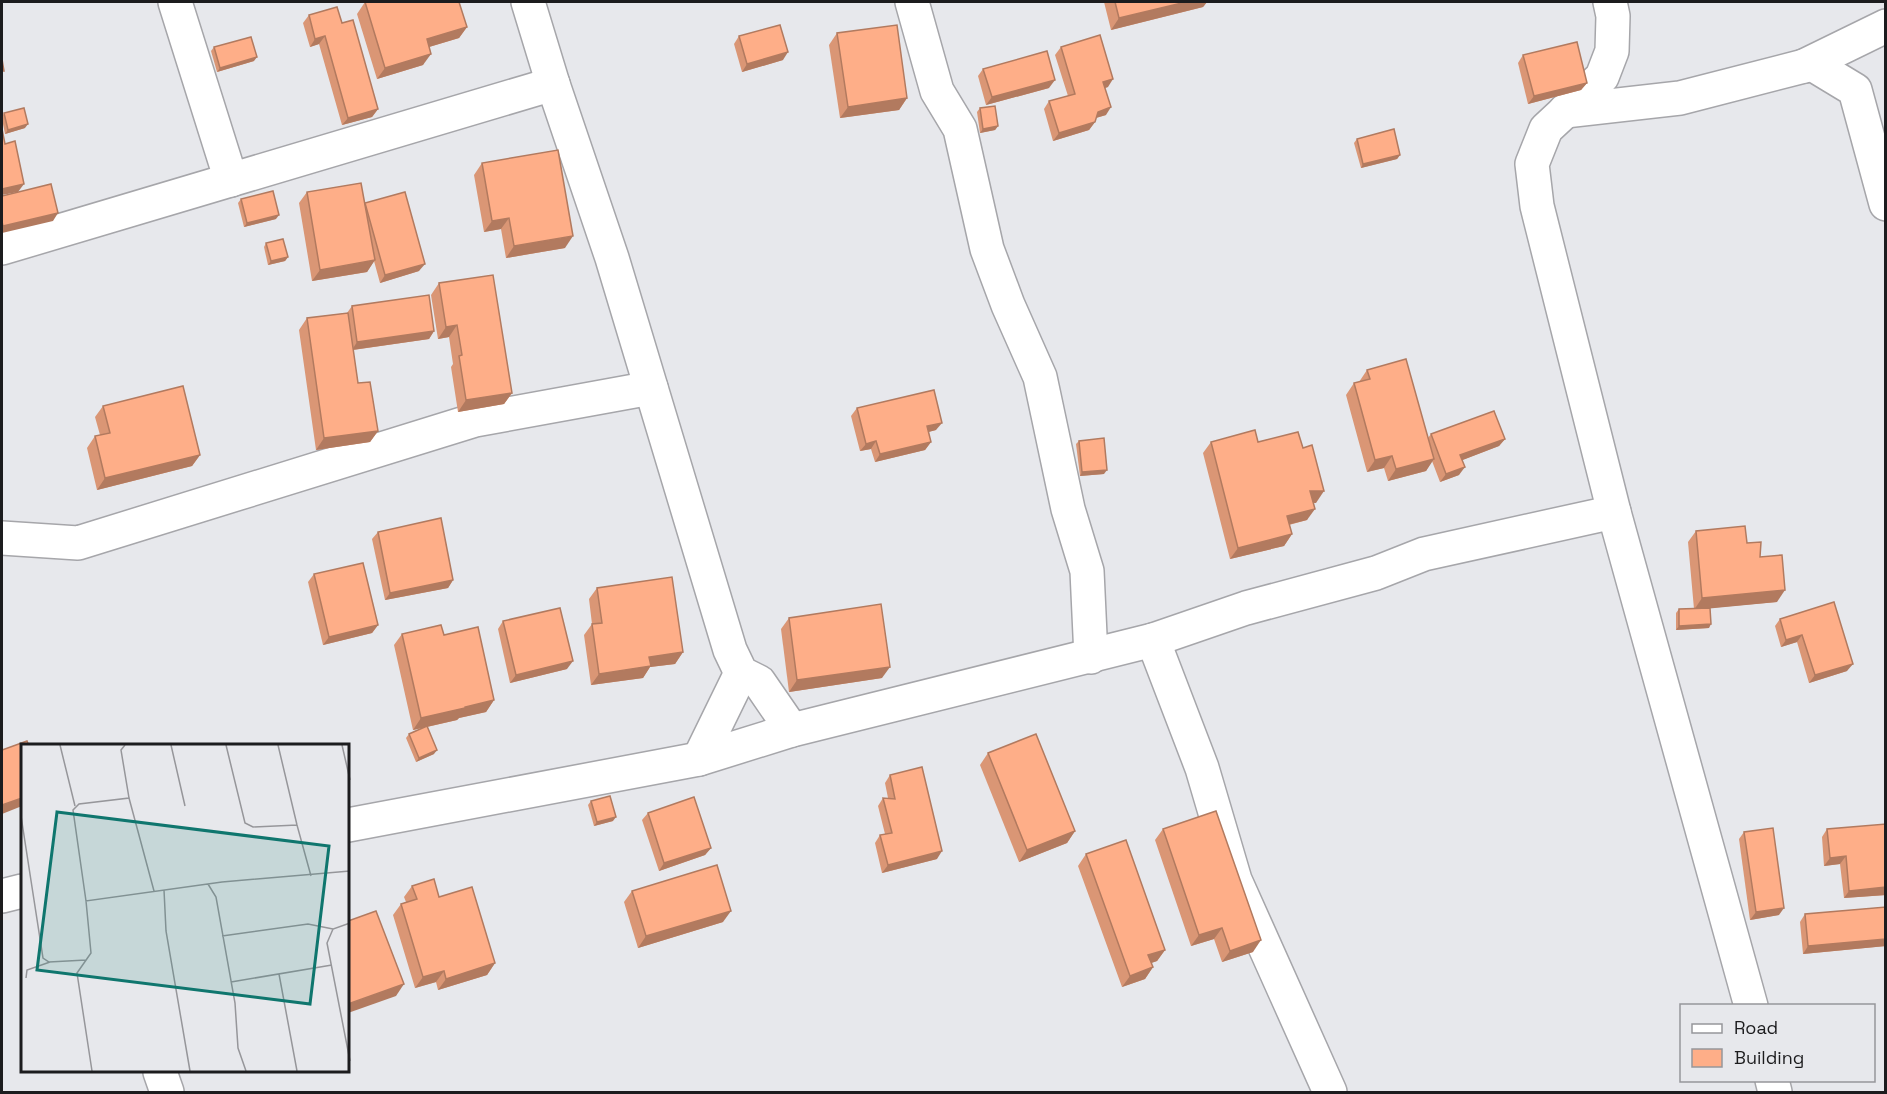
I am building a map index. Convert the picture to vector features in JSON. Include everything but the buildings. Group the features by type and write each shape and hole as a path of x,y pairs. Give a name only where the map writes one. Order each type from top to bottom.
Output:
{"street":[{"path":"175,2 231,180"},
{"path":"528,2 553,84 612,258 730,650 741,673 759,682 792,730"},
{"path":"912,2 937,91 960,129 987,249 1008,305 1040,377 1068,509 1087,571 1091,657"},
{"path":"1610,2 1613,16 1612,51 1602,77 1546,129 1532,164 1536,195 1614,512 1751,1004"},
{"path":"1804,66 1886,26"},
{"path":"1565,111 1680,98 1812,64 1855,90 1886,204"},
{"path":"2,248 553,84"},
{"path":"2,538 78,543 475,420 651,388"},
{"path":"350,825 699,759 792,730 1153,640 1246,608 1376,573 1424,554 1614,512"},
{"path":"1153,640 1202,768 1235,880 1330,1092"},
{"path":"699,759 741,673"},
{"path":"2,896 21,891"},
{"path":"161,1073 167,1092"}]}
